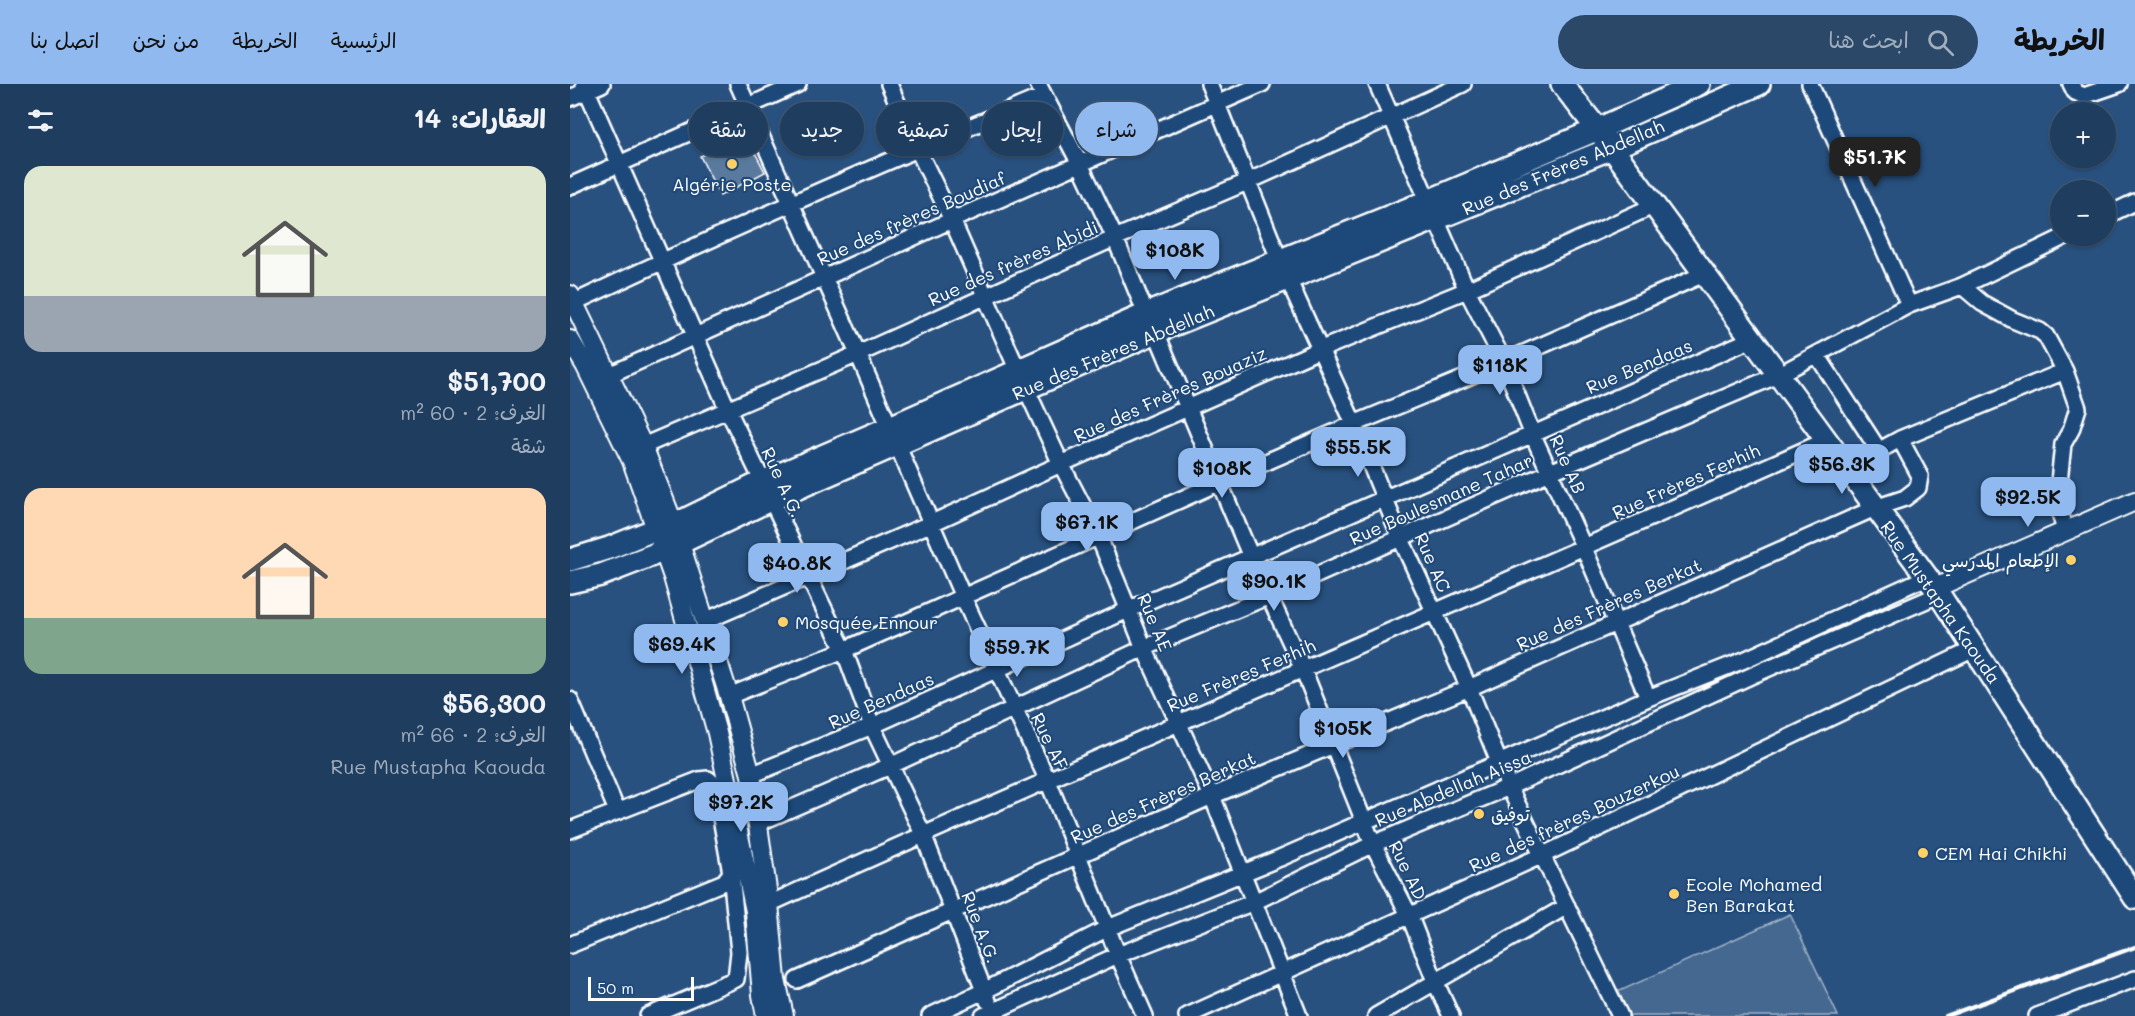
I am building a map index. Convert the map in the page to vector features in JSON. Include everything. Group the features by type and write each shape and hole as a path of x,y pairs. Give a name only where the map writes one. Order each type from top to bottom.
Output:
{"main road":[{"name":"Rue Mustapha Kaouda","path":"1562,84 1827,440 1933,587 2135,898"},
{"name":"Rue des Frères Abdellah","path":"1151,323 1288,279 1596,130 1699,84"},
{"name":"Rue des Frères Abdellah","path":"570,582 601,575 669,537 766,491 1151,323 1280,259 1433,210 1611,148 1759,84"},
{"name":"Rue des Frères Abdellah","path":"570,560 609,548 669,537"}],"street":[{"path":"570,98 586,87 603,84"},
{"name":"Rue AF","path":"738,84 746,102"},
{"path":"754,102 798,84"},
{"name":"Rue AE","path":"889,84 897,102"},
{"name":"Rue AC","path":"1209,84 1288,279 1469,688 1509,787 1620,1016"},
{"name":"Rue des frères Boudiaf","path":"609,375 952,220 1262,84"},
{"name":"Rue AB","path":"1377,84 1467,290 1504,362 1532,433 1648,698"},
{"name":"Rue des frères Abidi","path":"643,446 858,354 1463,84"},
{"path":"1810,84 1909,305"},
{"path":"2071,84 2077,94 2084,96 2119,84"},
{"name":"Rue A.G.","path":"586,87 694,336 807,578 844,650 872,726 923,834 984,991 990,1015"},
{"path":"970,123 1041,90"},
{"name":"Rue AD","path":"1041,90 1115,238 1251,557 1303,669 1373,844 1410,917 1451,1016"},
{"path":"570,186 689,132"},
{"name":"Rue AF","path":"768,153 963,597 1048,781 1145,1016"},
{"path":"766,1016 755,911 717,733 673,577 669,537 643,446 573,298 663,261 899,156"},
{"name":"Rue AE","path":"921,156 952,220 1061,464 1098,535 1177,724 1212,796 1299,1016"},
{"path":"2116,211 2135,202"},
{"name":"Rue des Frères Bouaziz","path":"705,621 932,523 1319,350 1467,290 1653,206"},
{"name":"Rue Boulesmane Tahar","path":"758,823 892,765 1144,648 1778,375 1909,305 1962,286 2050,244"},
{"path":"729,696 844,650 1098,535 1704,274"},
{"path":"1962,286 1982,303 2046,336 2065,371 2078,408 2071,430 2063,444 2059,482 2058,504 2065,532"},
{"name":"Rue Bendaas","path":"751,775 872,726 1128,610 1752,339"},
{"path":"570,340 669,537 705,621 729,696 751,775 770,904 776,980 784,1016"},
{"path":"1817,356 1878,449"},
{"path":"1847,468 1900,439 2065,371"},
{"name":"Rue des Frères Berkat","path":"797,980 1212,796 1469,688 1875,508 1905,498 1921,483 1920,476 1900,439"},
{"name":"Rue Frères Ferhih","path":"770,904 923,834 1584,548 1827,440"},
{"path":"930,1016 1108,928 1363,820 1410,803 1498,762 1648,698 1933,587 2135,501"},
{"name":"Rue Abdellah Aissa","path":"990,1015 1118,955 1254,902 1373,844 1509,787 1933,587"},
{"name":"Rue des frères Bouzerkou","path":"1187,1016 1543,855 1974,649"},
{"path":"570,700 617,811"},
{"path":"570,830 699,780 708,779 715,785 731,873 739,952 736,980 648,1016"},
{"path":"570,945 724,882 731,873"},
{"path":"1376,1016 1567,906"},
{"path":"2037,1016 2135,979"}],"shaded area":[{"path":"1790,914 1838,1016 1624,1016 1613,994"}],"building":[{"name":"Algérie Poste","path":"700,156 757,156 765,172 720,196"}],"railway":[{"path":"1946,1016 2135,947"}],"place":[{"name":"Algérie Poste","path":"732,164"},
{"name":"الإطعام المدرسي","path":"2071,560"},
{"name":"Mosquée Ennour","path":"783,622"},
{"name":"توفيق","path":"1479,814"},
{"name":"CEM Hai Chikhi","path":"1923,853"},
{"name":"Ecole Mohamed Ben Barakat","path":"1674,894"}]}
